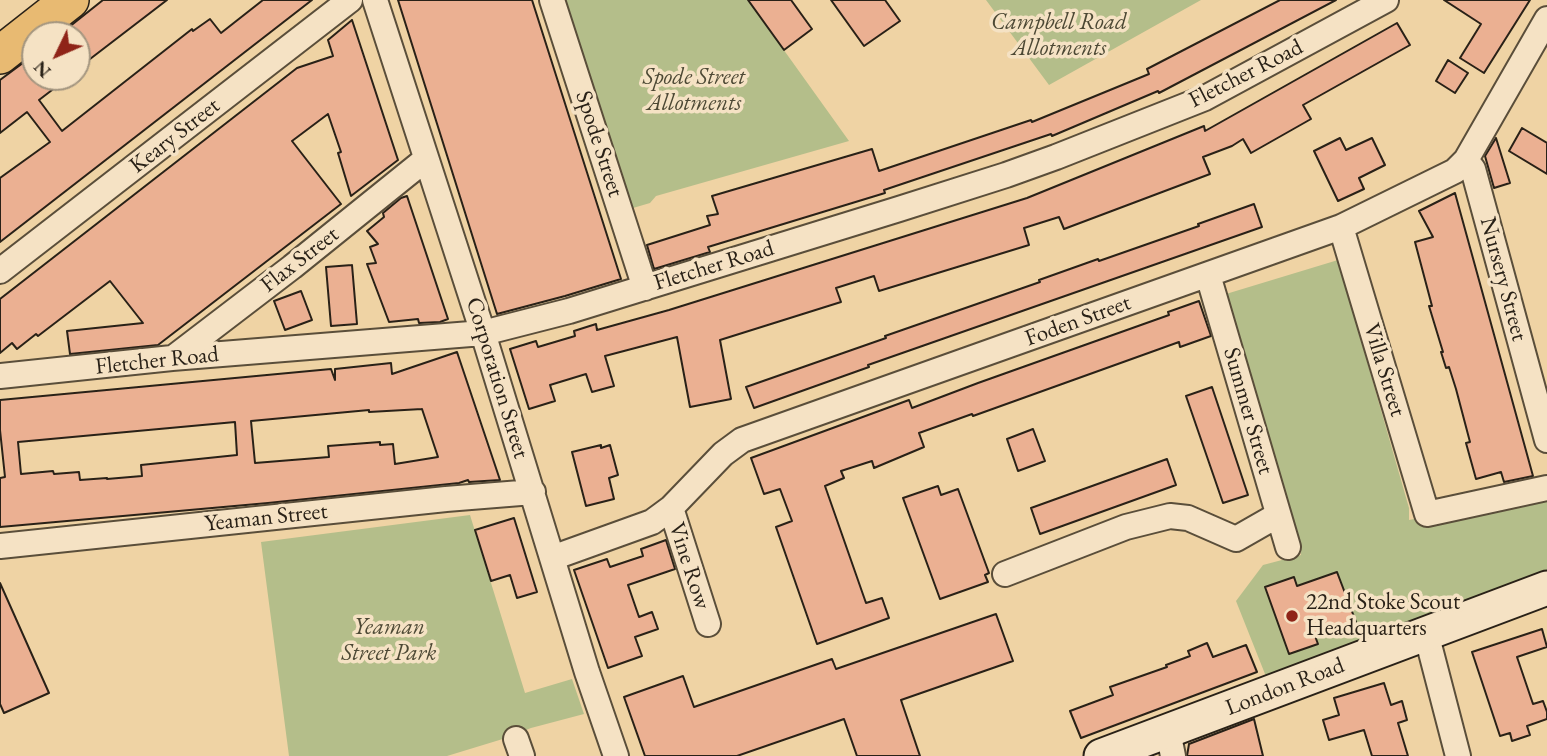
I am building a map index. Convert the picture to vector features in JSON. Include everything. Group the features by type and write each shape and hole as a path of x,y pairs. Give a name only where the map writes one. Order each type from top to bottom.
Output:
{"main road":[{"path":"0,55 71,0"},
{"name":"London Road","path":"1101,756 1170,743 1271,693 1547,588"}],"street":[{"name":"Keary Street","path":"0,271 350,0"},
{"name":"Corporation Street","path":"375,0 484,333 587,672 616,756"},
{"name":"Spode Street","path":"552,0 645,288"},
{"name":"Fletcher Road","path":"0,376 484,333 569,312 1056,157 1205,98 1386,0"},
{"name":"Foden Street","path":"552,558 652,522 671,508 723,454 742,440 1341,227 1455,171 1466,160 1540,51 1547,19"},
{"name":"Flax Street","path":"172,359 426,159"},
{"name":"Nursery Street","path":"1466,160 1473,169 1547,440"},
{"name":"Villa Street","path":"1341,227 1427,514 1547,488"},
{"name":"Summer Street","path":"1208,275 1288,547"},
{"name":"Yeaman Street","path":"0,546 533,492"},
{"name":"Vine Row","path":"671,508 708,624"},
{"path":"1005,574 1126,527 1170,516 1188,519 1236,539 1278,515"},
{"path":"1426,633 1458,756"}],"green space":[{"name":"Spode Street Allotments","path":"566,0 748,0 849,141 656,196 650,203 633,208"},
{"name":"Campbell Road Allotments","path":"986,0 1201,0 1049,85"},
{"path":"1338,260 1409,508 1409,520 1547,493 1547,572 1267,679 1236,601 1263,565 1301,555 1298,534 1226,294"},
{"name":"Yeaman Street Park","path":"470,515 525,693 572,679 584,714 531,728 447,756 289,756 261,542"}],"building":[{"path":"103,0 167,0 91,58 91,21 77,21"},
{"path":"263,0 312,0 0,242 0,178 50,142 27,112 0,133 0,80 21,64 21,91 51,91 39,100 62,131 192,29 193,31 210,19 221,33"},
{"path":"398,0 532,0 621,279 497,314"},
{"path":"748,0 791,0 812,29 784,50"},
{"path":"831,0 885,0 900,21 864,46"},
{"path":"1280,0 1336,0 1159,93 1158,91 1052,136 1051,134 884,190 885,193 708,247 710,252 654,269 647,245 710,225 707,216 718,214 712,196 872,149 879,171 1031,120 1032,122 1149,74 1147,69"},
{"path":"1444,0 1530,0 1484,73 1460,58 1481,24"},
{"path":"352,20 398,160 351,196 338,153 341,152 328,114 292,141 341,204 158,345 70,354 67,331 143,323 110,281 38,336 36,334 17,349 12,343 0,353 0,299 297,68 333,56 328,40"},
{"path":"1397,23 1410,45 1303,105 1311,119 1251,153 1243,139 1203,157 1210,174 1064,229 1059,217 1024,228 1029,245 879,291 874,276 836,288 841,302 720,340 731,399 690,407 677,337 605,356 614,386 592,392 586,374 550,385 555,401 529,409 510,349 536,341 538,347 575,336 574,331 596,324 597,330 669,310 1027,198 1204,126 1205,131"},
{"path":"1448,60 1468,73 1455,93 1436,81"},
{"path":"1522,128 1547,143 1547,174 1509,151"},
{"path":"1340,138 1346,150 1372,138 1385,165 1359,178 1364,189 1338,201 1314,151"},
{"path":"1496,138 1510,183 1494,188 1485,156"},
{"path":"1455,193 1533,476 1504,482 1501,472 1476,479 1466,443 1470,442 1449,367 1446,368 1441,352 1415,242 1433,237 1419,211"},
{"path":"407,196 448,319 440,322 419,323 418,319 389,322 367,264 376,263 370,247 378,244 367,231 384,217 383,213"},
{"path":"1254,204 1262,227 868,365 869,367 754,408 746,387"},
{"path":"352,265 357,324 331,326 326,267"},
{"path":"301,291 312,320 285,330 274,301"},
{"path":"1199,301 1211,336 1180,347 1179,342 919,433 924,447 874,468 872,461 841,471 844,478 825,486 866,603 882,598 889,618 817,644 776,527 792,521 780,489 764,494 751,458 909,400 912,408 1169,315 1168,312"},
{"path":"457,352 500,480 468,480 268,503 0,527 0,478 5,477 0,400 331,369 335,380 335,369 391,363 392,374","holes":["422,409 438,457 395,464 393,444 380,445 380,442 328,446 329,457 255,463 251,421 369,410","235,422 237,455 141,465 142,476 80,480 79,472 21,474 18,442"]},
{"path":"1212,387 1248,495 1223,503 1186,396"},
{"path":"1033,429 1045,461 1018,471 1007,439"},
{"path":"601,445 601,448 610,445 618,475 609,478 614,499 586,506 572,452"},
{"path":"1167,459 1176,485 1040,534 1031,508"},
{"path":"938,486 941,495 958,489 989,573 985,575 988,582 940,599 903,498"},
{"path":"514,518 537,592 517,598 510,575 491,581 475,530"},
{"path":"666,540 675,569 628,585 639,617 652,612 658,629 635,637 642,656 608,668 574,570 607,559 610,567 643,556 641,549"},
{"path":"1337,572 1356,622 1315,636 1318,644 1289,654 1265,587 1294,577 1297,586"},
{"path":"0,583 49,693 4,713 0,704"},
{"path":"996,614 1013,661 901,700 920,756 857,756 844,719 737,756 645,756 624,697 683,676 694,707 832,659 836,669"},
{"path":"1542,629 1547,647 1517,657 1533,704 1543,701 1547,719 1527,726 1530,735 1512,741 1510,733 1500,736 1472,652"},
{"path":"1207,643 1213,657 1246,645 1257,672 1081,738 1070,711 1113,695 1110,687 1167,667 1166,665 1190,656 1188,651"},
{"path":"1384,683 1391,705 1402,701 1407,720 1398,723 1408,756 1372,756 1364,730 1329,740 1323,720 1339,715 1334,698"},
{"path":"1254,719 1263,756 1187,756 1189,744"}],"place":[{"name":"22nd Stoke Scout Headquarters","path":"1292,616"}]}
